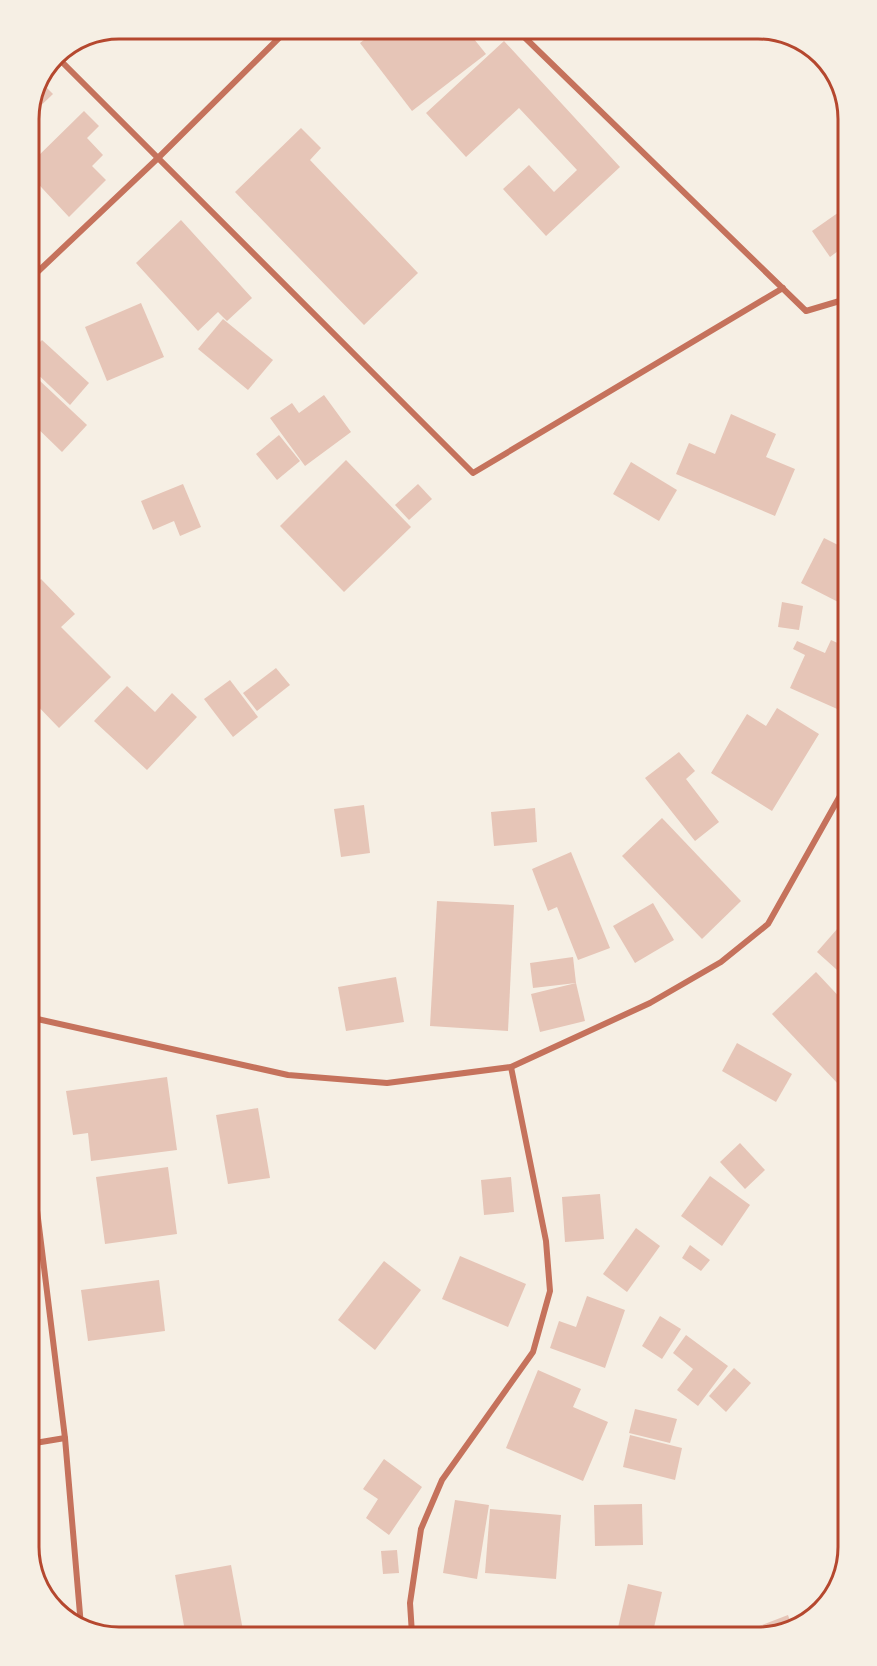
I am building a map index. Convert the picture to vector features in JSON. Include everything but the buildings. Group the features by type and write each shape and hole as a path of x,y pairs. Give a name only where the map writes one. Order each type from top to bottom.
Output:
{"street":[{"path":"39,270 157,159 277,39"},
{"path":"526,39 806,311 838,301"},
{"path":"62,62 473,473 783,288"},
{"path":"39,1019 288,1075 387,1083 511,1067 650,1003 721,962 768,924 838,799"},
{"path":"412,1627 410,1603 421,1529 442,1480 533,1352 550,1291 546,1241 511,1067"},
{"path":"39,1227 65,1438 80,1617"},
{"path":"39,1442 65,1438"}]}
